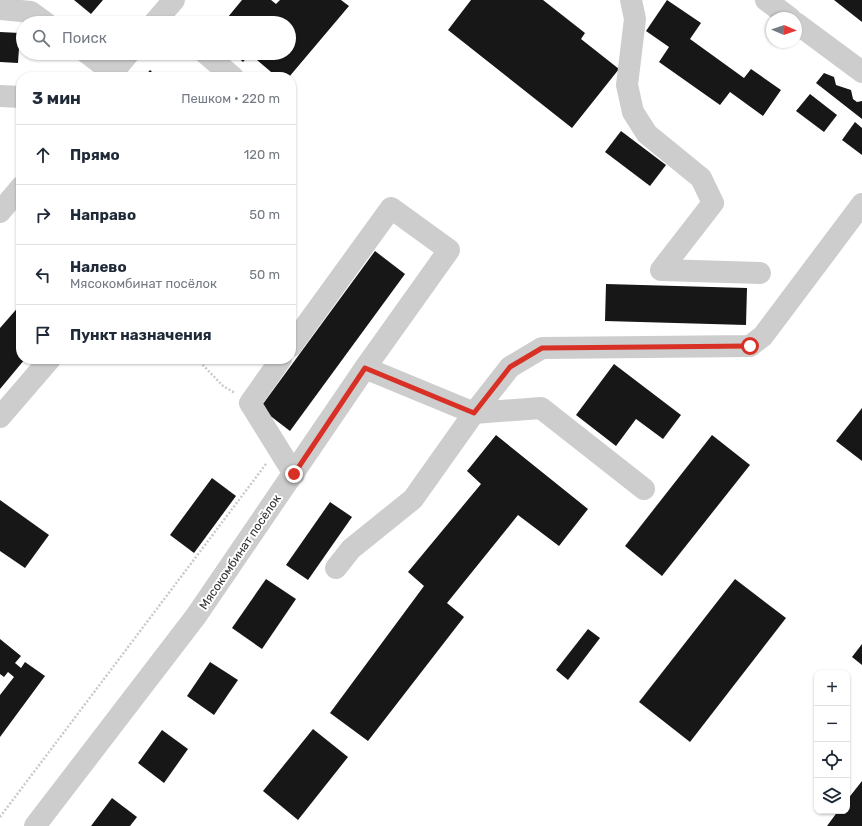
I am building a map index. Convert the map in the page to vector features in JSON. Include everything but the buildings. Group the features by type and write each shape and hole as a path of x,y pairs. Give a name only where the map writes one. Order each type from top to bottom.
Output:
{"street":[{"path":"631,0 635,19 627,85 633,112 647,134 700,178 713,203 660,270 760,273"},
{"path":"766,0 782,12"},
{"path":"0,9 31,12 36,16"},
{"path":"802,27 862,72"},
{"path":"95,60 109,72"},
{"path":"113,72 123,60"},
{"path":"213,60 227,72"},
{"path":"0,96 16,97"},
{"path":"0,212 16,194"},
{"path":"336,568 351,549 413,499 474,413 510,367 542,348 750,346 763,336 862,204"},
{"name":"Мясокомбинат посёлок","path":"34,826 196,616 365,368 449,250 391,208 296,339"},
{"path":"0,417 46,364"},
{"path":"277,364 250,403 294,474"},
{"path":"365,368 474,413 541,408 644,489"}],"path":[{"path":"202,364 223,386 250,403"},
{"path":"0,817 278,449"}],"route":[{"path":"294,474 365,368 474,413 510,367 542,348 750,346"}]}
